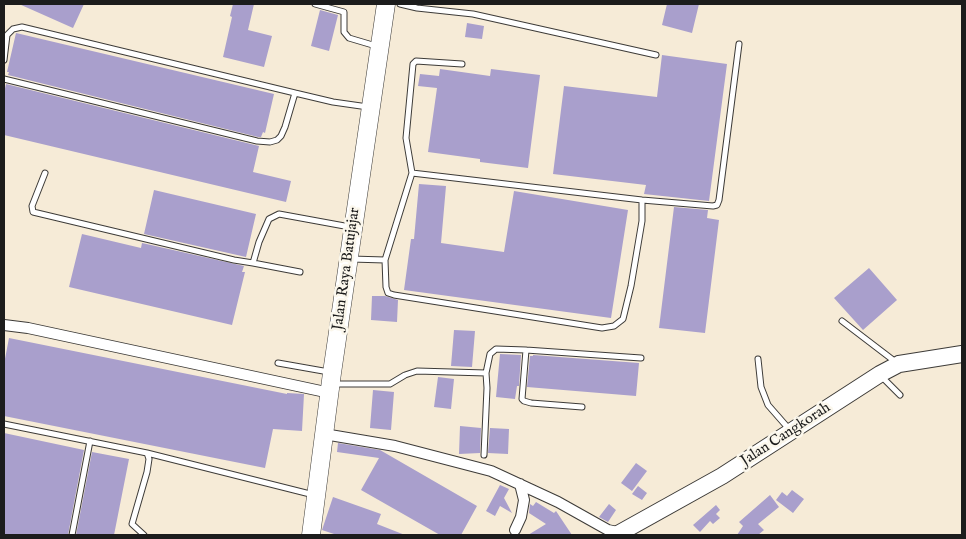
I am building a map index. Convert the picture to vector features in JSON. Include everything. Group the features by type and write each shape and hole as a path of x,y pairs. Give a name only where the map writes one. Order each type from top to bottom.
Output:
{"highway":[{"name":"Jalan Raya Batujajar","path":"311,535 386,4"}],"main road":[{"name":"Jalan Cangkorah","path":"622,534 722,476 880,374 899,364 962,354"}],"street":[{"path":"4,325 331,383"},
{"path":"324,434 396,446 491,471 558,502 608,530 622,534"},
{"path":"515,530 521,516 524,500 520,484"}],"lane":[{"path":"315,4 344,12 344,32 349,38 380,47"},
{"path":"400,4 418,8 473,14 656,56"},
{"path":"4,60 7,35 13,29 22,27 333,102 370,108"},
{"path":"412,173 642,200 704,206 717,205 739,44"},
{"path":"462,64 416,61 413,64 406,138 412,173 385,260 388,293 602,328 614,326 623,319 631,286 642,221 642,200"},
{"path":"4,79 257,141 270,142 281,136 295,92"},
{"path":"45,174 32,206 33,212 234,260 300,272"},
{"path":"253,263 259,242 269,220 279,214 354,227"},
{"path":"349,259 385,260"},
{"path":"842,321 899,364"},
{"path":"484,455 486,373 490,354 496,349 641,358"},
{"path":"526,350 522,399 531,404 582,407"},
{"path":"758,359 761,387 768,405 790,432"},
{"path":"278,363 331,383 390,384 404,375 417,371 486,373"},
{"path":"880,374 900,395"},
{"path":"4,424 147,453 317,496"},
{"path":"72,535 90,441"},
{"path":"144,535 132,524 147,472 149,459 147,453"}],"building":[{"path":"19,4 84,4 73,28"},
{"path":"233,4 254,4 248,30 272,36 264,67 223,57"},
{"path":"667,4 699,4 692,33 662,25"},
{"path":"320,10 338,15 329,51 311,46"},
{"path":"467,23 484,26 482,39 465,37"},
{"path":"16,33 274,94 265,133 263,132 261,137 258,137 8,75 9,72 7,72"},
{"path":"662,55 727,64 709,201 644,194 646,185 553,174 564,86 657,97"},
{"path":"440,69 490,76 491,69 540,75 528,168 480,162 480,159 428,152 437,88 418,86 420,74 439,76"},
{"path":"6,84 259,146 253,172 291,181 286,202 4,135 4,93"},
{"path":"419,184 446,186 441,243 504,252 514,191 628,210 611,318 404,290 411,239 414,239"},
{"path":"154,190 256,214 246,257 144,234"},
{"path":"674,207 708,210 707,218 719,220 705,333 659,328"},
{"path":"82,234 141,248 142,243 244,266 242,272 245,272 232,325 69,287"},
{"path":"869,268 897,300 863,330 834,298"},
{"path":"372,296 385,296 398,300 397,322 371,320"},
{"path":"454,330 475,331 472,367 451,366"},
{"path":"9,338 287,394 304,394 302,431 273,429 265,468 4,416 4,364"},
{"path":"500,354 521,355 519,386 517,386 515,399 496,397"},
{"path":"530,356 639,363 636,396 527,387"},
{"path":"438,377 454,379 451,409 434,407"},
{"path":"373,390 394,392 391,430 370,428"},
{"path":"460,426 481,428 480,453 459,454"},
{"path":"490,428 509,429 508,454 488,453"},
{"path":"4,433 84,450 68,535 4,535"},
{"path":"338,443 380,450 477,506 461,535 440,535 361,490 379,458 337,452"},
{"path":"92,452 129,459 114,535 76,535"},
{"path":"636,463 647,471 632,491 621,483"},
{"path":"500,485 509,489 504,498 512,513 500,506 495,516 486,511"},
{"path":"638,486 647,493 642,500 632,494"},
{"path":"792,490 804,499 793,513 776,500 782,492 787,496"},
{"path":"770,495 779,507 758,524 764,530 758,535 737,535 743,526 739,522"},
{"path":"333,497 381,514 377,524 405,535 337,535 322,530"},
{"path":"536,502 554,513 556,511 572,535 528,535 546,524 529,513 530,504 533,506"},
{"path":"609,504 616,510 608,522 599,517"},
{"path":"716,505 720,510 716,514 720,518 713,524 710,521 700,532 693,525"}]}
